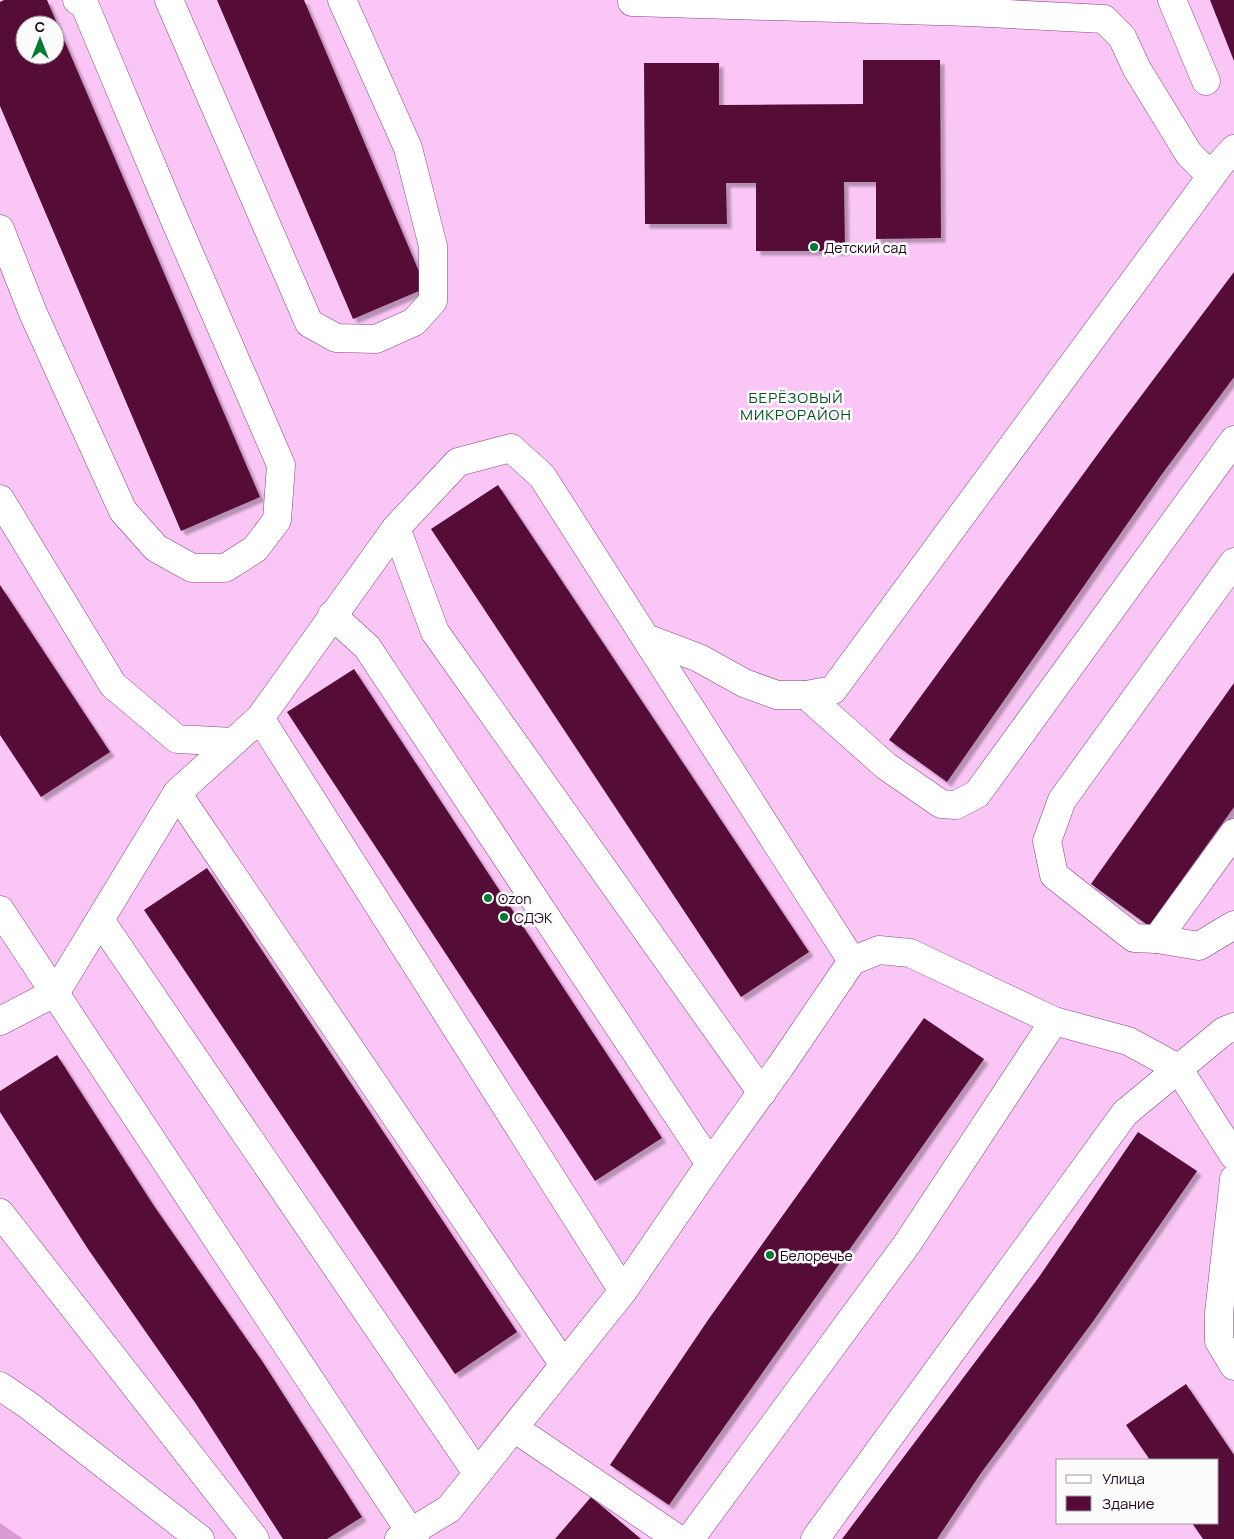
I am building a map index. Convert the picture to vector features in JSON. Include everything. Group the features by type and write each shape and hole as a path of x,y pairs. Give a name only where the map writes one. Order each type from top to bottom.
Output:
{"street":[{"path":"0,229 33,312 122,511 156,548 192,568 225,568 255,549 277,520 281,465 85,6 77,0"},
{"path":"169,0 309,323 336,338 376,339 414,322 433,301 433,246 408,148 342,0"},
{"path":"1172,0 1206,82"},
{"path":"632,2 969,12 1104,19 1122,37 1137,70 1189,154 1211,176"},
{"path":"646,638 699,658 744,683 777,695 806,695 833,690 1211,176 1234,149"},
{"path":"0,282 33,312"},
{"path":"806,695 886,766 941,804 956,805 977,794 1234,440"},
{"path":"0,1021 56,992 177,793 260,718 396,528 458,462 511,448 542,476 852,961"},
{"path":"0,500 113,685 177,739 233,742"},
{"path":"396,528 434,632 762,1093"},
{"path":"1234,562 1062,800 1047,841 1054,875 1134,938 1157,939 1199,946 1234,925"},
{"path":"332,615 367,647 710,1164"},
{"path":"260,718 623,1291"},
{"path":"177,793 564,1365"},
{"path":"1157,939 1234,833"},
{"path":"0,910 56,992 409,1537 449,1509 623,1291 852,961 879,950 910,954 1054,1021 1128,1041 1178,1068 1234,1156"},
{"path":"100,920 478,1473"},
{"path":"690,1539 907,1244 1054,1021"},
{"path":"815,1539 1125,1112 1224,1031 1234,1027"},
{"path":"1234,1179 1219,1313 1219,1342 1234,1366"},
{"path":"0,1213 255,1539"},
{"path":"0,1386 28,1405 200,1539"},
{"path":"514,1428 678,1539"}],"shaded area":[{"path":"0,1523 23,1539 0,1539"}],"building":[{"path":"4,0 47,0 53,15 15,15 15,65 65,65 65,42 260,497 181,531 0,106 0,2"},
{"path":"217,0 304,0 426,288 353,319"},
{"path":"1210,0 1234,0 1234,61"},
{"path":"863,60 940,60 941,238 876,239 876,182 844,182 845,251 756,251 756,183 726,183 727,224 645,224 644,63 719,63 719,105 863,104"},
{"path":"1234,272 1234,377 1162,474 947,782 889,740 1111,436"},
{"path":"498,485 809,952 741,997 431,529"},
{"path":"0,585 110,752 41,797 0,735"},
{"path":"354,669 662,1138 595,1181 287,712"},
{"path":"1234,683 1234,807 1149,926 1091,884"},
{"path":"207,868 517,1332 455,1374 144,910"},
{"path":"924,1018 984,1059 669,1505 610,1465 708,1320"},
{"path":"57,1055 154,1206 262,1361 362,1517 327,1539 283,1539 196,1404 88,1249 0,1112 0,1091"},
{"path":"1138,1132 1197,1171 1094,1320 981,1473 937,1539 842,1539 1039,1277"},
{"path":"1186,1384 1234,1455 1234,1539 1203,1539 1193,1524 1219,1524 1219,1459 1149,1459 1126,1425"},
{"path":"591,1497 641,1539 555,1539"}],"place":[{"name":"Детский сад","path":"814,247"},
{"name":"Ozon","path":"488,898"},
{"name":"СДЭК","path":"504,917"},
{"name":"Белоречье","path":"770,1255"}],"district":[{"name":"БЕРЁЗОВЫЙ МИКРОРАЙОН","path":"796,406"}]}
